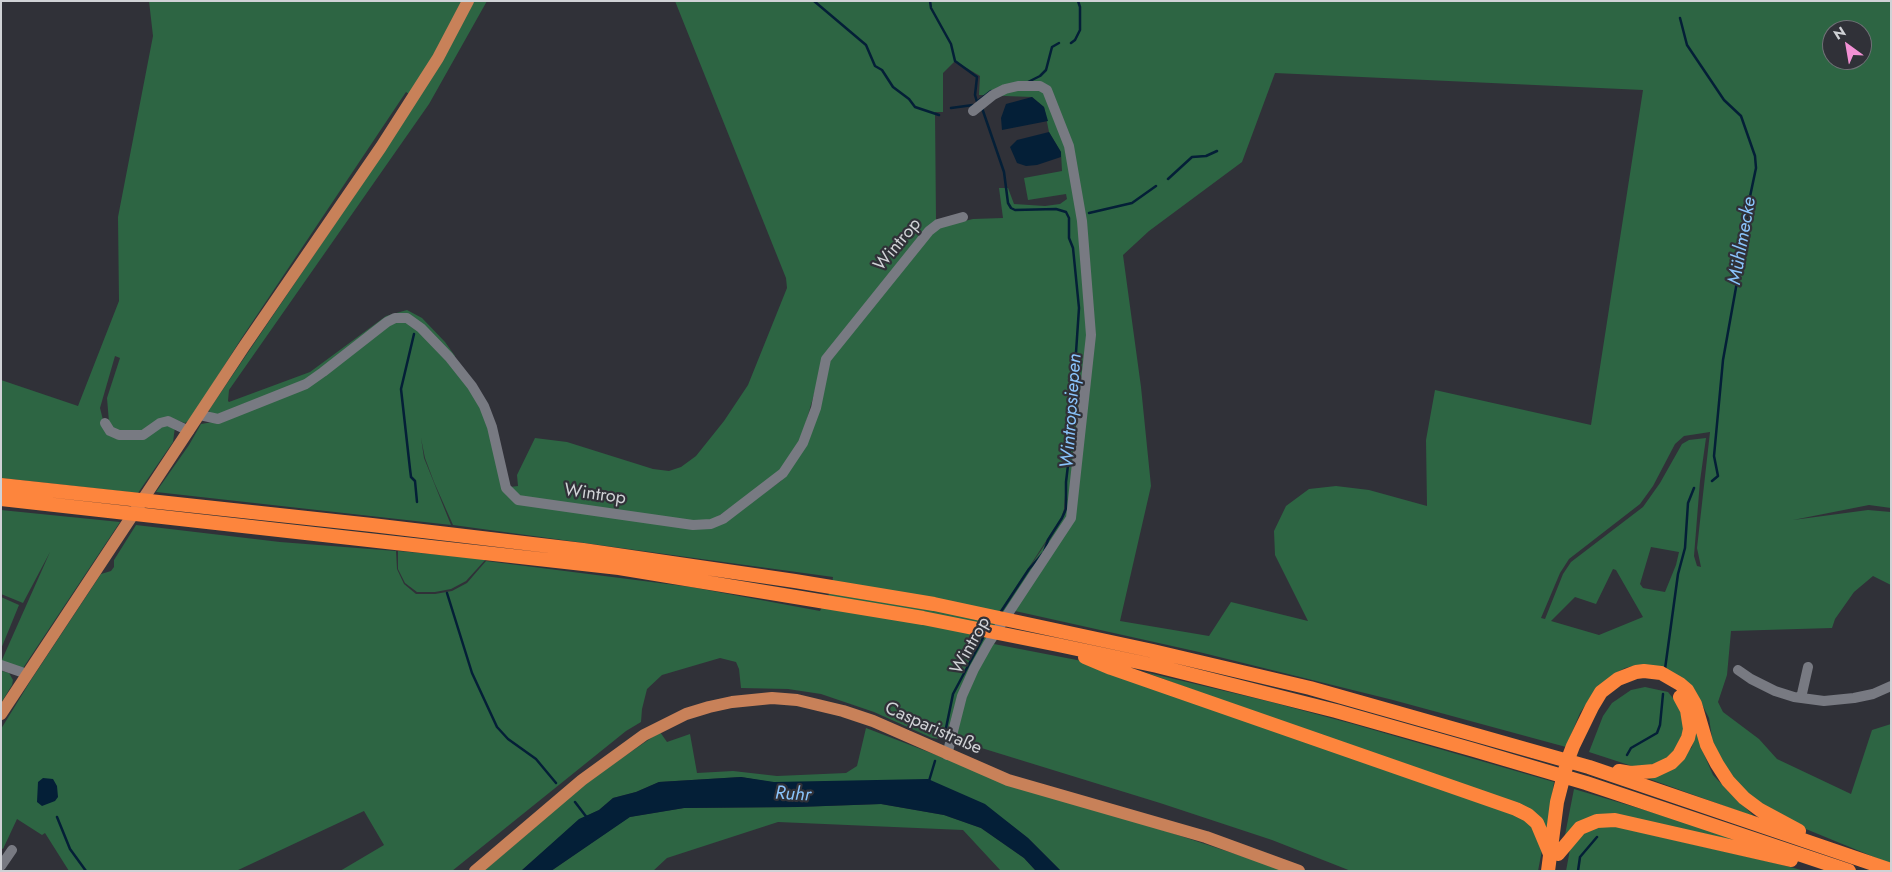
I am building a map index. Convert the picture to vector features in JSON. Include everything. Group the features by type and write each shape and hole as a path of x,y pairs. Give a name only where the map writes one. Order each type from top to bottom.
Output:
{"highway":[{"path":"1,486 372,525 574,549 795,580 934,604 1157,666 1336,711 1586,783 1849,871"},
{"path":"1,500 619,568 923,618 1060,638 1310,688 1554,756 1891,870"},
{"path":"1060,638 1111,668 1516,809 1528,815 1537,823 1554,854"},
{"path":"1555,871 1557,802 1568,759 1583,724 1601,692 1609,684 1626,675 1644,671 1668,676 1686,690 1698,710 1705,737 1717,764 1728,781 1744,798 1768,815 1837,851"},
{"path":"1548,871 1575,768 1588,731 1605,702 1621,687 1636,680 1663,683 1679,696 1688,710 1690,729 1684,748 1671,762 1654,771 1639,773 1589,767"},
{"path":"1554,854 1580,828 1597,821 1615,820 1838,871"}],"main road":[{"path":"1,714 200,415 242,348 381,147 438,58 468,1"},
{"name":"Casparistraße","path":"475,871 566,794 611,758 644,735 665,724 709,707 752,699 772,698 797,700 843,711 1016,783 1206,837 1299,871"}],"street":[{"name":"Wintrop","path":"947,755 962,696 974,669 988,644 1071,518 1091,335 1082,221 1069,146 1047,90 1040,86 1018,86 1005,89 993,95 973,111"},
{"name":"Wintrop","path":"200,415 218,419 306,384 387,322 395,318 407,318 421,328 449,357 472,386 484,406 492,427 506,488 518,500 693,525 711,524 723,519 783,473 803,443 816,408 826,359 929,231 938,224 962,217"},
{"path":"105,423 110,431 119,435 143,435 160,423 168,421 189,430"},
{"path":"1,665 26,674"},
{"path":"1801,698 1808,667"},
{"path":"1738,670 1751,680 1775,691 1801,698 1824,701 1873,694 1891,686"},
{"path":"1,866 12,850"}],"green space":[{"path":"149,1 487,1 429,104 229,390 228,401 310,372 386,316 407,310 422,318 445,342 455,356 451,358 432,337 429,339 451,363 481,404 490,426 509,498 518,494 510,487 518,486 517,475 535,438 567,442 653,469 669,471 681,467 696,456 724,421 748,385 787,288 786,278 675,1 1891,1 1891,508 1869,505 1793,520 1868,510 1891,512 1891,585 1873,576 1854,592 1835,619 1832,628 1731,631 1727,675 1718,702 1723,712 1759,739 1777,759 1851,794 1872,730 1891,724 1891,864 1801,827 1751,798 1726,772 1713,744 1709,718 1694,689 1661,667 1637,665 1625,668 1614,674 1591,697 1580,713 1566,747 1393,700 1199,652 1015,611 994,644 1082,661 1521,816 1533,822 1540,833 1542,850 1538,871 1351,871 1272,840 1160,803 962,742 932,738 874,712 821,694 788,689 741,688 739,669 736,662 720,658 662,675 647,689 641,722 626,731 452,871 340,871 384,845 364,811 236,871 69,871 45,833 42,835 17,819 3,849 1,848 1,729 101,574 111,571 114,567 114,560 136,525 280,542 396,551 397,569 404,584 416,594 435,594 452,591 467,583 486,561 691,587 820,611 831,590 833,577 453,525 425,458 421,438 424,458 451,525 156,492 189,445 201,424 213,422 224,417 223,413 218,415 210,413 209,410 364,181 417,99 406,92 241,339 190,420 185,423 174,419 165,420 140,433 120,433 112,429 109,422 107,398 120,358 115,356 100,408 108,432 119,439 140,438 147,436 166,424 172,424 175,427 173,442 138,493 1,478 1,380 78,406 119,301 118,217 153,36","holes":["955,61 980,76 979,95 1032,97 1044,107 1049,132 1061,152 1062,171 1024,178 1028,200 1066,194 1067,199 1060,204 1045,206 1014,204 1008,188 999,188 1003,218 973,219 939,227 930,233 829,358 805,446 781,481 722,523 717,517 781,473 800,443 825,356 926,229 936,221 935,112 943,112 943,73","1275,73 1643,90 1591,425 1435,390 1426,440 1427,506 1369,490 1336,486 1309,489 1286,506 1274,531 1275,555 1308,621 1231,602 1209,636 1120,621 1151,486 1141,387 1123,255 1149,231 1242,162","1710,432 1697,548 1701,567 1697,566 1694,556 1700,481 1706,438 1689,440 1682,444 1660,483 1643,507 1571,562 1563,574 1545,619 1541,618 1560,573 1569,559 1640,504 1653,486 1675,444 1684,436","1066,482 1065,514 964,667 1061,518 1064,509","1651,547 1679,552 1665,592 1643,588 1640,584","1613,569 1616,570 1643,617 1599,635 1551,621 1575,597 1596,604"]},
{"path":"1,510 120,522 23,668 1,662 50,552 23,603 1,594"},
{"path":"398,551 486,559 466,581 451,589 435,592 417,592 405,583 398,569"},
{"path":"1,597 19,605 1,649"},
{"path":"2,671 9,673 13,680 1,703"},
{"path":"1145,672 1353,724 1554,782 1547,833 1541,820"},
{"path":"1645,687 1668,692 1677,703 1682,714 1684,728 1679,745 1666,759 1649,766 1635,767 1589,752 1603,716 1612,703 1631,690"},
{"path":"1696,723 1703,752 1713,775 1755,817 1644,777 1676,766 1692,747"},
{"path":"866,728 944,758 1287,871 1061,871 1028,838 1007,822 741,777 659,782 636,792 613,798 599,810 579,820 521,871 484,871 588,781 660,732 667,742 690,734 697,773 733,771 777,776 846,773 857,766"},
{"path":"1574,789 1781,853 1620,817 1564,840"},
{"path":"881,804 944,815 981,828 1024,858 1036,871 1001,871 963,830 778,822 667,858 653,871 551,871 629,817 684,808"},
{"path":"1605,824 1805,871 1566,871 1571,844 1588,829"}],"water":[{"path":"1032,97 1044,107 1048,121 1002,130 1001,118 1006,104"},
{"path":"1049,132 1061,152 1061,157 1037,165 1026,166 1017,163 1010,147 1017,140"},
{"name":"Ruhr","path":"741,777 774,782 928,779 985,804 1028,838 1061,871 1036,871 1024,858 981,828 944,815 881,804 684,808 630,817 551,871 521,871 579,819 599,810 613,798 636,792 659,782"},
{"path":"43,778 53,779 57,786 58,797 55,801 42,806 37,802 38,782"}],"waterway":[{"path":"814,1 866,45 875,66 882,70 893,87 909,99 915,107 939,115"},
{"name":"Wintropsiepen","path":"930,1 931,8 951,44 955,61 977,77 975,95 977,102"},
{"path":"1071,43 1075,40 1080,30 1080,7 1078,1"},
{"name":"Mühlmecke","path":"1680,18 1687,45 1724,100 1741,116 1755,156 1756,168 1723,360 1714,456 1718,476 1712,481"},
{"path":"1028,82 1040,76 1046,70 1052,47 1059,43"},
{"path":"978,101 991,91"},
{"path":"951,108 973,105"},
{"name":"Wintropsiepen","path":"982,108 1004,172 1008,203 1011,208 1015,210 1056,209 1066,212 1069,218 1069,238 1073,248 1079,308 1073,397 1074,415 1066,482 1066,509 1048,540 1044,552 1029,569 1000,613"},
{"path":"1168,179 1192,157 1206,156 1217,151"},
{"path":"1089,213 1132,203 1156,186"},
{"path":"414,334 401,389 411,477 415,481 417,502"},
{"name":"Mühlmecke","path":"1665,669 1678,574 1685,548 1688,503 1694,488"},
{"path":"447,593 472,673 497,727 508,739 536,759 556,783"},
{"name":"Wintropsiepen","path":"944,738 953,694 984,636"},
{"name":"Mühlmecke","path":"1627,755 1631,748 1657,733 1660,725 1663,694"},
{"path":"929,781 935,761"},
{"path":"575,802 588,819"},
{"path":"57,817 70,849 86,871"},
{"name":"Mühlmecke","path":"1578,871 1580,857 1597,837"}]}
